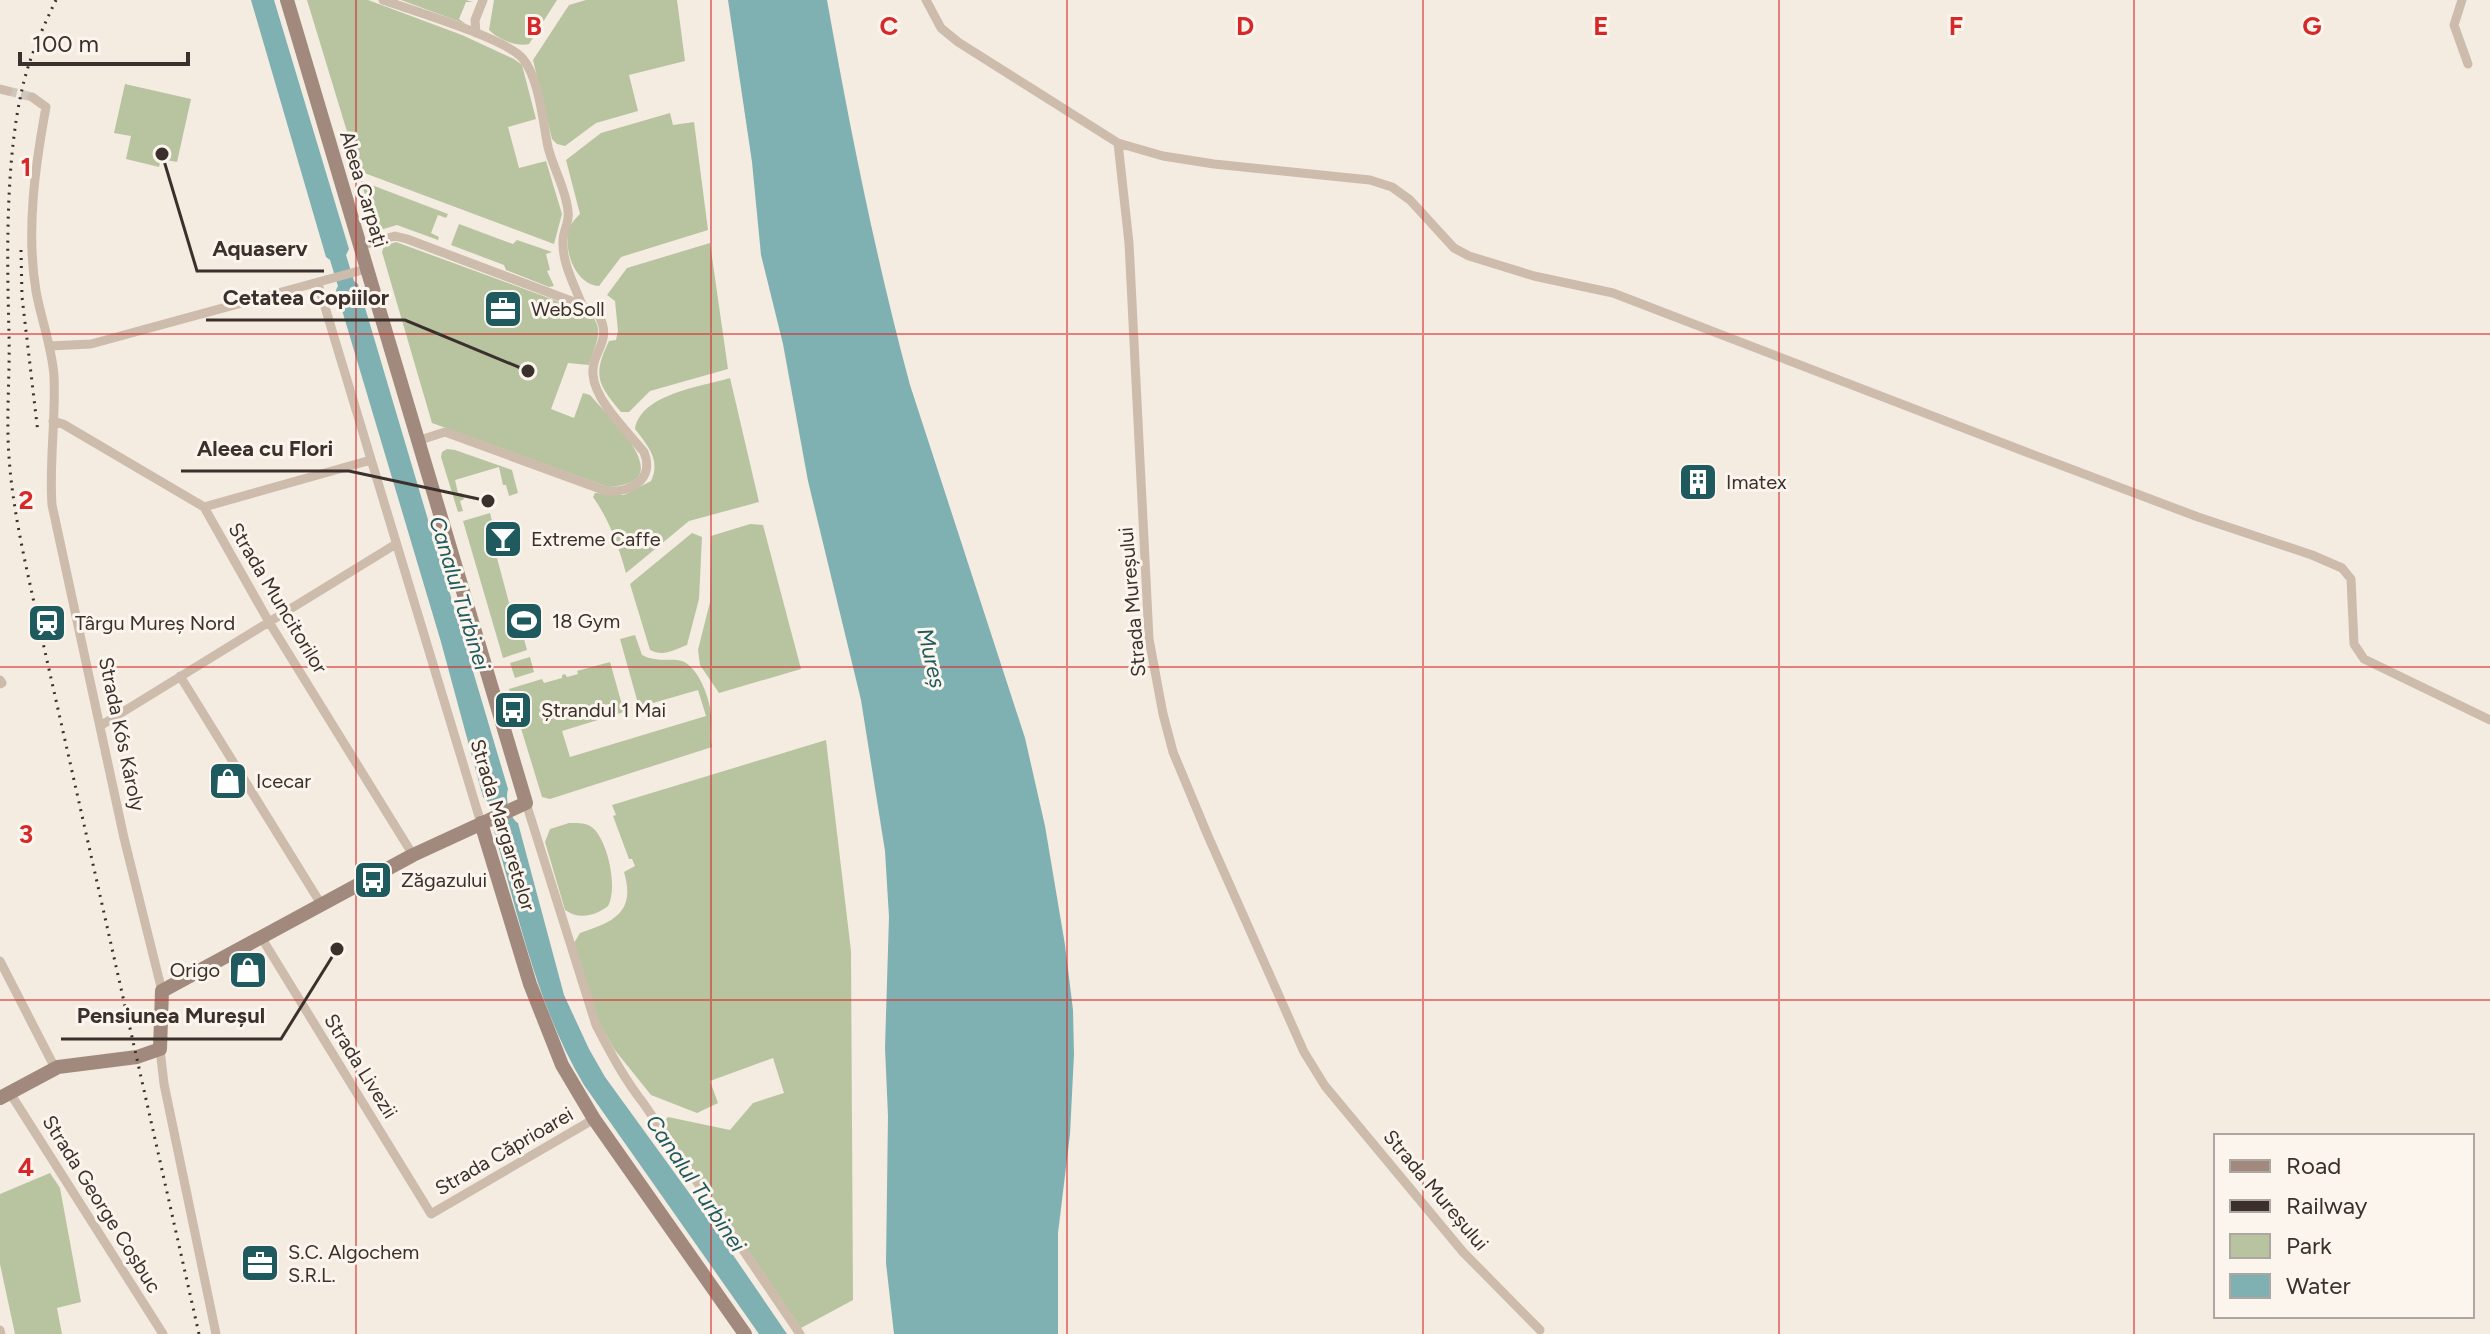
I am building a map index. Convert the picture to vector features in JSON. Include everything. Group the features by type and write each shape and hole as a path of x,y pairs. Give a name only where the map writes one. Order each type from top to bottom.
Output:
{"street":[{"name":"Aleea Carpați","path":"287,0 521,805"},
{"path":"383,0 476,33 525,60 532,76 552,163 568,206 563,241 565,260 582,305"},
{"path":"476,33 475,20 482,0"},
{"path":"926,0 941,28 958,42 1118,143 1163,156 1370,180 1392,187 1410,200 1454,248 1469,256 1534,276 1613,293 2198,517 2312,555 2348,574 2351,579 2354,644 2364,659 2490,720"},
{"path":"2462,0 2454,25 2468,64"},
{"name":"Strada Kós Károly","path":"32,97 46,107 34,190 33,259 36,290 54,374 49,467 52,505 124,838 162,991 160,1049 164,1084 216,1334"},
{"name":"Strada Mureșului","path":"1118,143 1129,243 1149,639 1173,752 1304,1052 1325,1086 1463,1252 1540,1330"},
{"path":"360,246 395,236 582,305 599,316 605,335 592,373 596,392 644,452 648,462 647,472 640,482 625,491 606,491 445,432 417,441"},
{"path":"49,346 91,344 363,270"},
{"name":"Strada Margaretelor","path":"318,284 396,544 486,820 535,997 562,1065 594,1119 745,1334"},
{"path":"53,421 204,507 371,460"},
{"name":"Strada Muncitorilor","path":"204,507 269,622 413,855"},
{"path":"100,726 396,544"},
{"path":"180,676 321,904"},
{"path":"162,991 413,855 521,805 592,1012 610,1053 800,1333"},
{"name":"Strada Livezii","path":"261,937 431,1214"},
{"path":"0,961 55,1068"},
{"path":"5,1095 55,1068 95,1060 137,1057 160,1049"},
{"name":"Strada George Coșbuc","path":"5,1095 163,1334"},
{"name":"Strada Căprioarei","path":"431,1214 594,1119"}],"green space":[{"path":"307,0 368,0 462,35 522,65 536,119 508,127 519,168 546,161 562,214 554,244 359,171"},
{"path":"401,0 473,2 466,2 459,19 466,24"},
{"path":"494,0 557,0 529,44 524,45 508,42 489,30"},
{"path":"586,0 677,0 685,61 629,75 638,111 596,123 565,146 552,139 533,60 569,5"},
{"path":"125,84 191,99 177,162 161,159 159,167 126,159 131,136 114,133"},
{"path":"670,113 673,125 694,122 708,230 621,257 599,286 591,284 578,273 570,257 570,228 580,214 566,160 601,133"},
{"path":"361,181 448,214 446,218 438,215 431,233 439,237 438,240 397,225 380,230 374,228"},
{"path":"459,224 513,244 517,240 552,252 546,254 550,270 547,271 554,286 549,287 506,270 504,265 451,245"},
{"path":"396,242 587,312 597,324 598,331 589,365 568,363 551,409 574,418 583,393 590,395 635,449 640,463 639,474 629,483 608,487 432,423 382,252 384,246"},
{"path":"710,243 728,369 650,391 629,412 621,412 607,394 599,371 609,341 616,340 618,331 615,301 607,295 627,268"},
{"path":"730,378 759,502 689,521 626,573 613,534 593,497 595,493 624,495 651,481 654,460 635,429 648,408 674,394"},
{"path":"447,449 512,470 518,493 509,496 499,467 455,480 458,493 462,493 464,499 460,501 463,511 458,512 441,457"},
{"path":"490,513 501,556 497,558 519,640 524,639 527,650 503,658 463,521"},
{"path":"750,524 763,525 801,669 719,693 700,665 698,650 710,602 711,536"},
{"path":"692,533 702,537 699,599 687,645 668,652 655,652 650,650 630,584"},
{"path":"635,635 642,655 682,661 696,673 710,709 712,747 550,799 542,797 509,689 542,679 544,683 562,678 565,674 567,677 610,662 624,712 562,731 570,757 706,716 698,690 639,707 620,639"},
{"path":"530,657 534,672 515,678 510,663"},
{"path":"826,740 851,951 853,1300 801,1328 662,1123 668,1117 730,1130 753,1103 784,1093 773,1058 710,1081 718,1103 697,1113 651,1095 614,1049 600,1024 574,943 580,933 603,924 619,913 627,897 624,872 635,866 629,859 612,805"},
{"path":"569,823 591,827 604,844 607,855 612,877 611,898 608,906 592,914 581,916 565,910 545,842 550,829"},
{"path":"50,1173 60,1188 81,1302 57,1308 62,1334 15,1334 0,1264 0,1194"}],"water":[{"name":"Canalul Turbinei","path":"251,0 274,0 349,249 346,255 354,281 358,284 508,789 508,808 518,823 564,995 605,1077 787,1334 759,1334 584,1085 554,1025 521,929 494,831 493,813 483,797 441,642 336,290 338,286 330,260 326,257"},
{"name":"Mureș","path":"728,0 827,0 864,194 910,385 1025,738 1045,826 1073,1010 1070,1134 1058,1233 1058,1334 894,1334 886,1263 888,1116 885,1048 889,917 885,851 861,700 808,481 783,344 761,255 752,162"}],"tunnel":[{"path":"8,91 32,97"}],"railway":[{"path":"56,0 26,74 13,145 8,242 11,478 30,584 199,1334"},
{"path":"21,250 22,297 38,433"}],"place":[{"name":"Aquaserv","path":"162,154"},
{"name":"WebSoll","path":"503,309"},
{"name":"Cetatea Copiilor","path":"528,371"},
{"name":"Imatex","path":"1698,482"},
{"name":"Aleea cu Flori","path":"488,501"},
{"name":"Extreme Caffe","path":"503,539"},
{"name":"18 Gym","path":"524,621"},
{"name":"Târgu Mureș Nord","path":"47,623"},
{"name":"Ștrandul 1 Mai","path":"513,710"},
{"name":"Icecar","path":"228,781"},
{"name":"Zăgazului","path":"373,880"},
{"name":"Pensiunea Mureșul","path":"337,949"},
{"name":"Origo","path":"248,970"},
{"name":"S.C. Algochem S.R.L.","path":"260,1263"}]}
